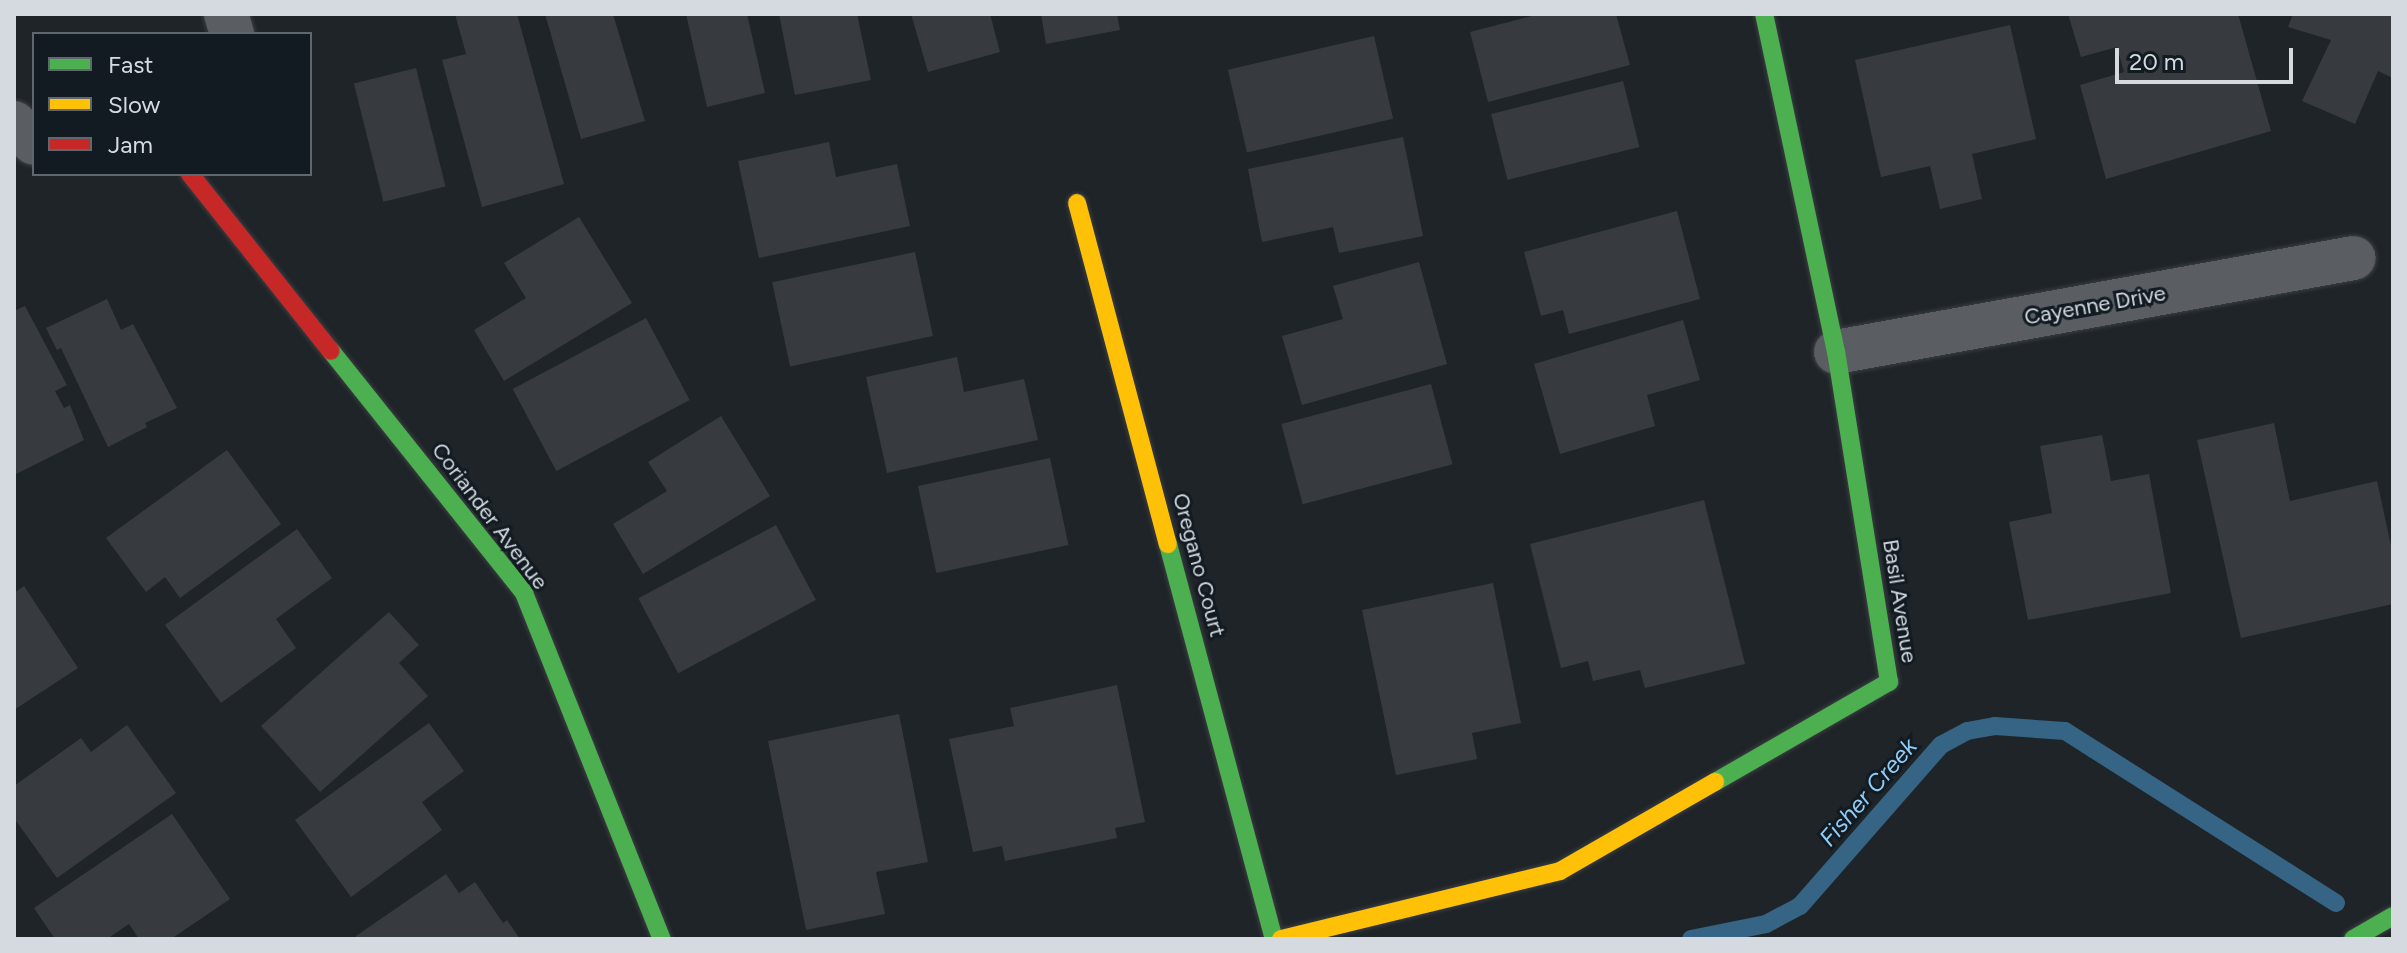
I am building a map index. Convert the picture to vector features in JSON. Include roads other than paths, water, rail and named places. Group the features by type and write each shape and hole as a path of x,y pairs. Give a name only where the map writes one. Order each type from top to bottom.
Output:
{"street":[{"name":"Basil Avenue","path":"1281,939 1560,871 1889,682 1836,352 1764,14"},
{"name":"Coriander Avenue","path":"192,176 524,593 662,939"},
{"name":"Oregano Court","path":"1077,203 1274,939"},
{"name":"Cayenne Drive","path":"1836,352 2354,258"},
{"path":"2353,939 2393,916"}],"waterway":[{"name":"Fisher Creek","path":"1691,939 1766,924 1800,906 1941,745 1967,731 1995,726 2065,731 2336,903"}]}
